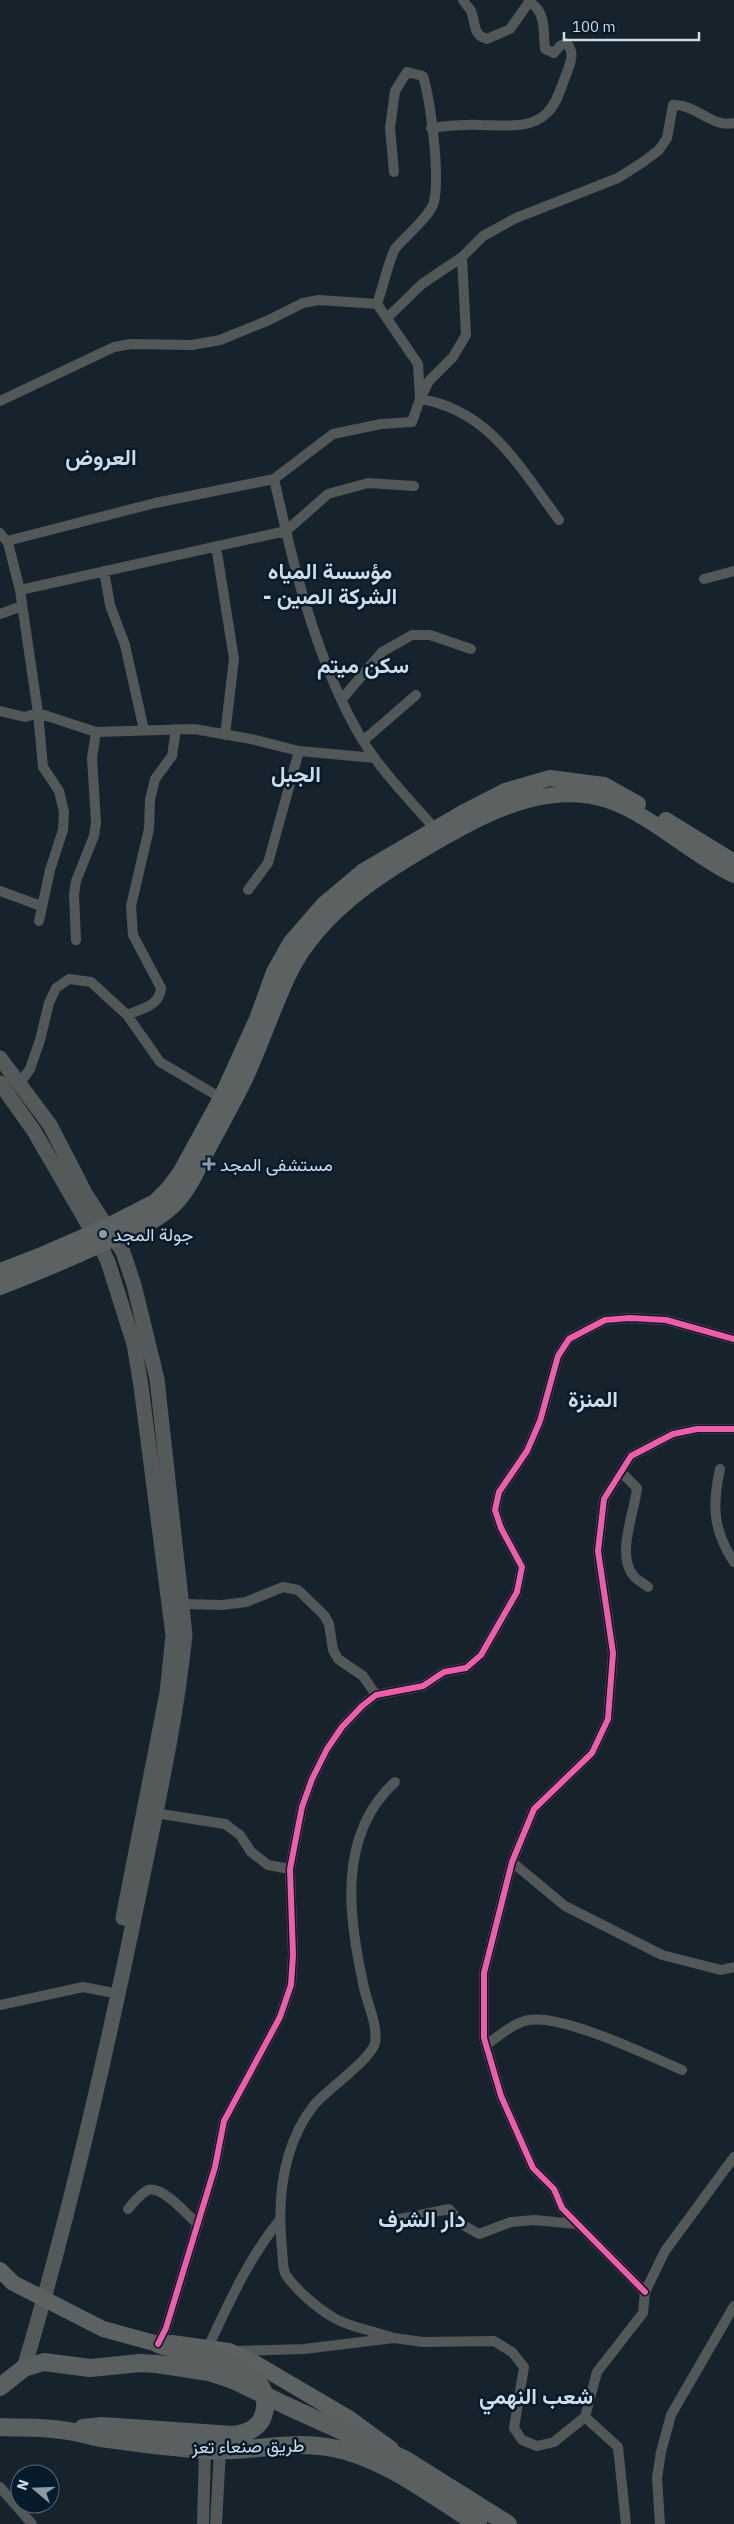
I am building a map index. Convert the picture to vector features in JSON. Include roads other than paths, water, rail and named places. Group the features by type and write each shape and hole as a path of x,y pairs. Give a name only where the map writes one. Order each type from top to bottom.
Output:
{"highway":[{"path":"60,2430 102,2426 232,2435 247,2433 256,2428 264,2412 264,2398 258,2385 246,2373 223,2361 158,2344"},
{"name":"طريق صنعاء تعز","path":"12,2377 44,2362 90,2368 140,2363 177,2366 233,2380 406,2460 508,2524"},
{"name":"طريق صنعاء تعز","path":"0,2427 60,2430 100,2438 213,2450 297,2443 346,2451 376,2462 404,2476 478,2524"}],"main road":[{"path":"0,1287 46,1270 155,1202 168,1189 180,1173 221,1098 257,1019 274,972 291,942 324,904 362,872 434,829 505,791 550,778 604,785 734,862"},
{"path":"0,1270 164,1214 177,1201 192,1180 244,1082 288,974 307,946 335,914 373,880 407,857 473,822 526,800 542,795 578,795 606,800 640,816 717,867 734,875"},
{"path":"0,1058 50,1125 103,1236"},
{"path":"0,1083 20,1109 103,1236 123,1252 134,1285 157,1379 162,1492 173,1634 167,1693 109,1992 41,2298"},
{"path":"20,1109 33,1100"},
{"path":"12,2377 41,2298 119,1992 181,1673 185,1635 162,1492"},
{"path":"0,2270 4,2280 103,2330 158,2344 208,2347 229,2351 253,2362 350,2418 406,2460"}],"street":[{"path":"431,128 517,126 532,122 547,114 553,105 571,62 572,50 566,43 560,46 554,53 545,49 543,20 536,5 530,2 510,28 487,39 481,38 476,32 471,11 463,0"},
{"path":"377,304 395,250 403,243 434,204 436,172 429,96 424,76 407,72 395,91 390,128 394,172"},
{"path":"387,318 422,284 462,257 484,236 516,218 618,178 643,162 659,150 667,138 673,105 682,105 723,126 734,123"},
{"path":"8,543 11,540 155,503 274,478 333,434 382,424 412,422 429,381 453,357 466,335 462,257"},
{"path":"0,401 114,347 131,344 192,345 220,340 269,320 303,303 319,300 377,304"},
{"path":"377,304 418,364 420,399"},
{"path":"420,399 440,402 473,417 500,441 559,520"},
{"path":"274,478 296,571 342,699 363,741 375,758 434,829"},
{"path":"20,590 286,531 328,494 368,483 414,486"},
{"path":"0,533 8,543 20,590 38,713 43,767 59,791 64,812 63,830 50,870 39,921"},
{"path":"216,546 234,659 225,735"},
{"path":"104,571 110,605 125,645 144,730"},
{"path":"704,579 734,571"},
{"path":"0,614 22,606"},
{"path":"342,699 382,652 412,635 430,635 471,649"},
{"path":"363,741 416,695"},
{"path":"0,711 25,717 38,713 96,732 194,729 299,751 375,758"},
{"path":"126,1015 152,1005 160,995 160,988 133,934 131,906 149,828 150,800 155,779 172,756 176,729"},
{"path":"76,940 74,896 76,881 94,836 96,823 92,758 96,732"},
{"path":"248,890 268,863 299,751"},
{"path":"0,891 41,906"},
{"path":"20,1083 30,1069 40,1040 49,1003 56,988 69,979 91,982 126,1015 160,1062 221,1098"},
{"path":"158,2344 166,2328 215,2167 224,2122 280,2017 291,1985 293,1955 290,1869 302,1807 326,1749 342,1727 362,1706 376,1695 423,1686 444,1672 466,1668 481,1655 501,1622 517,1592 522,1567 501,1528 495,1510 499,1492 526,1450 540,1421 556,1363 569,1338 605,1320 630,1318 666,1320 734,1339"},
{"path":"645,2292 562,2208 554,2189 533,2168 501,2096 484,2038 484,1972 512,1862 534,1809 592,1753 608,1719 614,1652 598,1551 604,1499 631,1456 673,1434 697,1429 734,1430"},
{"path":"720,1469 714,1494 717,1530 734,1562"},
{"path":"621,1472 637,1488 629,1520 626,1556 632,1575 648,1587"},
{"path":"181,1604 222,1605 246,1602 283,1587 298,1590 324,1615 329,1624 333,1650 338,1659 363,1676 376,1695"},
{"path":"395,1782 371,1812 360,1835 351,1877 352,1926 374,2026 374,2045 370,2054 314,2105 299,2130 288,2159 279,2198 279,2221 285,2273 306,2297 334,2318 394,2338 423,2342 494,2341 512,2352 524,2367 514,2428 522,2440 537,2446 554,2442 585,2417 597,2372 643,2313 645,2292 665,2251 734,2157"},
{"path":"155,1814 225,1824 240,1835 251,1852 268,1865 290,1869"},
{"path":"512,1862 565,1906 662,1955 721,1970 734,1967"},
{"path":"0,2006 83,1987 109,1992"},
{"path":"486,2045 506,2031 528,2020 556,2022 613,2040 682,2070"},
{"path":"128,2209 141,2194 149,2190 158,2190 198,2224"},
{"path":"395,2220 449,2209 463,2225 479,2234 511,2222 534,2220 577,2224"},
{"path":"208,2347 238,2283 260,2244 279,2221"},
{"path":"660,2524 658,2478 661,2452 671,2415 734,2306"},
{"path":"229,2351 304,2349 394,2338"},
{"path":"585,2417 618,2447 626,2524"},
{"path":"203,2524 213,2450"},
{"path":"213,2450 216,2524"},
{"path":"0,2488 32,2524"}],"place":[{"name":"مستشفى المجد","path":"209,1164"},
{"name":"جولة المجد","path":"103,1234"}],"district":[{"name":"العروض","path":"101,456"},
{"name":"مؤسسة المياه - الشركة الصين","path":"330,582"},
{"name":"سكن ميتم","path":"363,664"},
{"name":"الجبل","path":"296,773"},
{"name":"المنزة","path":"593,1398"},
{"name":"دار الشرف","path":"422,2218"},
{"name":"شعب النهمي","path":"536,2395"}]}
